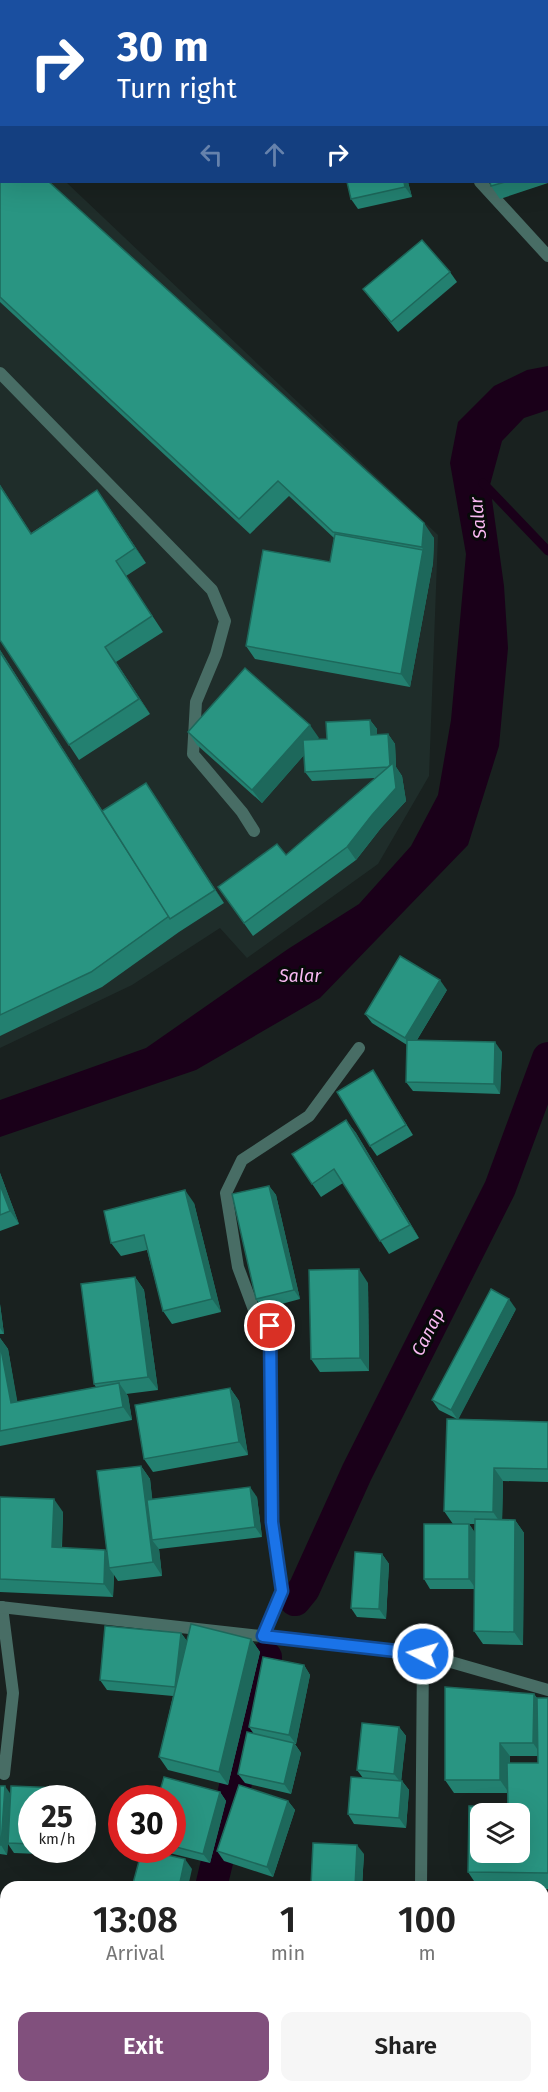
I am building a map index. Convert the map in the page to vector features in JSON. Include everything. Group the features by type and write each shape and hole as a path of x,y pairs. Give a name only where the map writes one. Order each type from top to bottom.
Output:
{"street":[{"path":"481,183 548,256"},
{"path":"0,373 212,590 225,621 216,654 196,702 193,754 242,812 254,831"},
{"path":"263,1636 282,1591 272,1522 270,1326 257,1318 238,1267 226,1193 242,1160 309,1116 359,1048"},
{"path":"4,1774 13,1694 1,1607 423,1654 548,1690"},
{"path":"421,1881 423,1654"}],"shaded area":[{"path":"0,183 67,183 438,535 429,776 378,864 247,958 220,928 132,985 0,1048"}],"water":[{"name":"Salar","path":"548,366 548,410 524,418 502,441 490,485 504,586 508,648 499,746 468,845 320,998 196,1070 0,1137 0,1100 146,1048 288,949 359,904 411,846 438,795 451,720 466,554 450,463 458,422 494,386 527,370"}],"building":[{"path":"0,183 50,183 424,523 422,547 333,532 278,481 239,519 0,297"},
{"path":"347,183 404,183 405,187 351,199"},
{"path":"422,240 450,272 391,322 363,289"},
{"path":"0,486 31,534 97,490 135,548 116,561 152,616 105,647 139,699 69,745 0,640"},
{"path":"335,534 423,550 401,674 246,646 263,550 330,562"},
{"path":"0,652 169,916 91,972 0,1015"},
{"path":"245,668 310,725 252,790 188,732"},
{"path":"370,720 371,735 388,734 390,765 388,767 305,772 303,740 327,739 326,722"},
{"path":"393,763 396,788 347,847 244,923 218,887 277,844 286,855"},
{"path":"146,783 215,890 170,919 102,811"},
{"path":"400,956 440,980 405,1038 365,1014"},
{"path":"407,1040 495,1042 494,1084 406,1082"},
{"path":"373,1070 406,1125 370,1146 337,1092"},
{"path":"346,1120 410,1225 380,1241 334,1169 312,1184 292,1154"},
{"path":"0,1185 10,1211 0,1215"},
{"path":"269,1186 294,1290 256,1299 232,1194"},
{"path":"185,1190 212,1299 163,1311 144,1235 111,1243 104,1211"},
{"path":"359,1269 360,1358 311,1359 309,1270"},
{"path":"135,1277 148,1377 94,1384 81,1284"},
{"path":"491,1289 509,1299 451,1410 432,1400"},
{"path":"0,1344 11,1403 119,1383 123,1407 0,1431"},
{"path":"230,1388 239,1442 144,1459 135,1405"},
{"path":"447,1419 548,1422 548,1469 494,1468 493,1512 444,1511"},
{"path":"141,1466 153,1562 109,1568 97,1471"},
{"path":"250,1487 255,1527 152,1540 147,1500"},
{"path":"0,1497 54,1499 52,1547 105,1550 104,1584 0,1579"},
{"path":"475,1519 515,1520 514,1632 474,1631"},
{"path":"424,1524 469,1524 469,1579 424,1579"},
{"path":"355,1552 382,1554 379,1609 351,1608"},
{"path":"191,1624 251,1639 219,1772 159,1757"},
{"path":"105,1626 181,1633 175,1687 100,1680"},
{"path":"263,1657 304,1665 289,1735 249,1727"},
{"path":"445,1687 534,1694 533,1743 500,1743 500,1780 445,1780"},
{"path":"537,1698 548,1698 548,1873 468,1872 469,1806 470,1863 530,1863 530,1803 508,1803 507,1763 538,1763"},
{"path":"362,1723 399,1727 394,1774 357,1770"},
{"path":"247,1732 294,1743 284,1784 238,1774"},
{"path":"164,1777 220,1792 203,1854 186,1850 186,1785 162,1785"},
{"path":"351,1777 402,1781 399,1818 348,1814"},
{"path":"239,1785 288,1801 267,1867 217,1851"},
{"path":"0,1786 5,1786 1,1845 0,1845"},
{"path":"11,1786 18,1786 18,1843 8,1843"},
{"path":"313,1843 357,1845 355,1881 311,1881"},
{"path":"138,1863 184,1863 180,1881 134,1881"}],"waterway":[{"path":"483,483 548,551"},
{"name":"Салар","path":"295,1600 304,1589 357,1472 500,1188 548,1058"},
{"name":"Salar","path":"212,1881 266,1657"}],"route":[{"path":"270,1326 272,1522 282,1591 263,1636 423,1654"}]}
